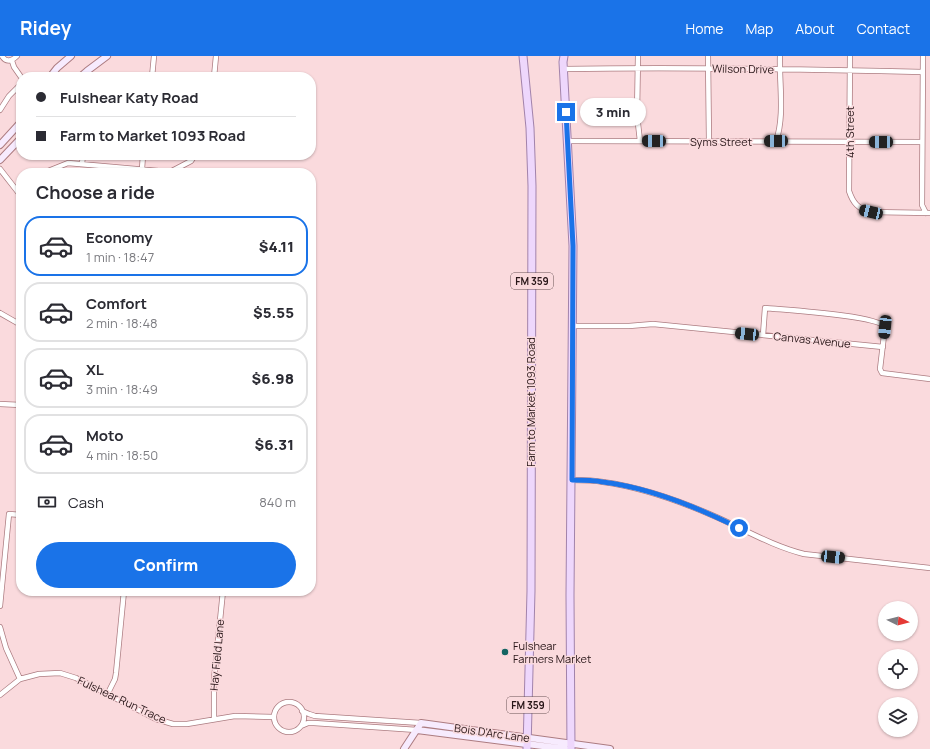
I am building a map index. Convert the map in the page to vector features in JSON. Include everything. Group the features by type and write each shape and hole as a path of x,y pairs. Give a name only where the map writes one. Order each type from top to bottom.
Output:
{"main road":[{"name":"Farm to Market 1093 Road","path":"523,56 530,128 532,186 531,591 528,744"},
{"path":"563,61 573,246 569,747"}],"street":[{"path":"2,56 5,60 12,60 17,56"},
{"path":"54,72 71,56"},
{"path":"85,72 107,56"},
{"path":"152,72 154,56"},
{"path":"214,72 216,56"},
{"path":"638,56 638,115 640,141"},
{"path":"708,56 709,142"},
{"path":"776,141 779,132 780,120 780,56"},
{"name":"4th Street","path":"850,56 849,191 852,200 856,206 871,212 928,213"},
{"path":"923,56 922,205 928,213"},
{"path":"12,60 18,72"},
{"name":"Wilson Drive","path":"563,61 638,68 923,72"},
{"path":"0,110 16,90"},
{"path":"0,145 16,127"},
{"name":"Syms Street","path":"568,141 922,142"},
{"path":"0,160 16,143"},
{"path":"84,160 84,164"},
{"path":"178,168 192,160"},
{"path":"56,168 68,163 130,168"},
{"path":"0,169 16,186"},
{"path":"763,335 765,308 843,316 883,324 885,327 880,369 882,373 930,378"},
{"path":"0,313 16,322"},
{"name":"Canvas Avenue","path":"573,326 629,326 653,324 883,347"},
{"path":"0,404 16,404"},
{"path":"572,480 602,482 632,488 660,496 714,516 785,549 804,554 930,568"},
{"path":"0,606 9,514 16,515"},
{"path":"108,694 116,673 124,596"},
{"name":"Hay Field Lane","path":"214,719 214,679 222,596"},
{"path":"0,627 6,648 20,680"},
{"name":"Fulshear Run Trace","path":"0,695 20,680 39,674 60,673 76,678 132,707 165,722 173,724 187,724 243,715 274,717"},
{"path":"404,749 418,730 422,723 315,716 302,711 295,704 286,703 277,708 274,717 276,725 282,731 286,732 295,731 308,723 418,730"},
{"path":"301,726 304,718 302,711"},
{"name":"Bois D'Arc Lane","path":"422,723 528,744"},
{"name":"Bois D'Arc Lane","path":"418,730 528,744 610,749"}],"place":[{"name":"Fulshear Farmers Market","path":"505,652"}],"route":[{"path":"566,112 573,246 572,480 602,482 632,488 660,496 714,516 739,528"}]}
